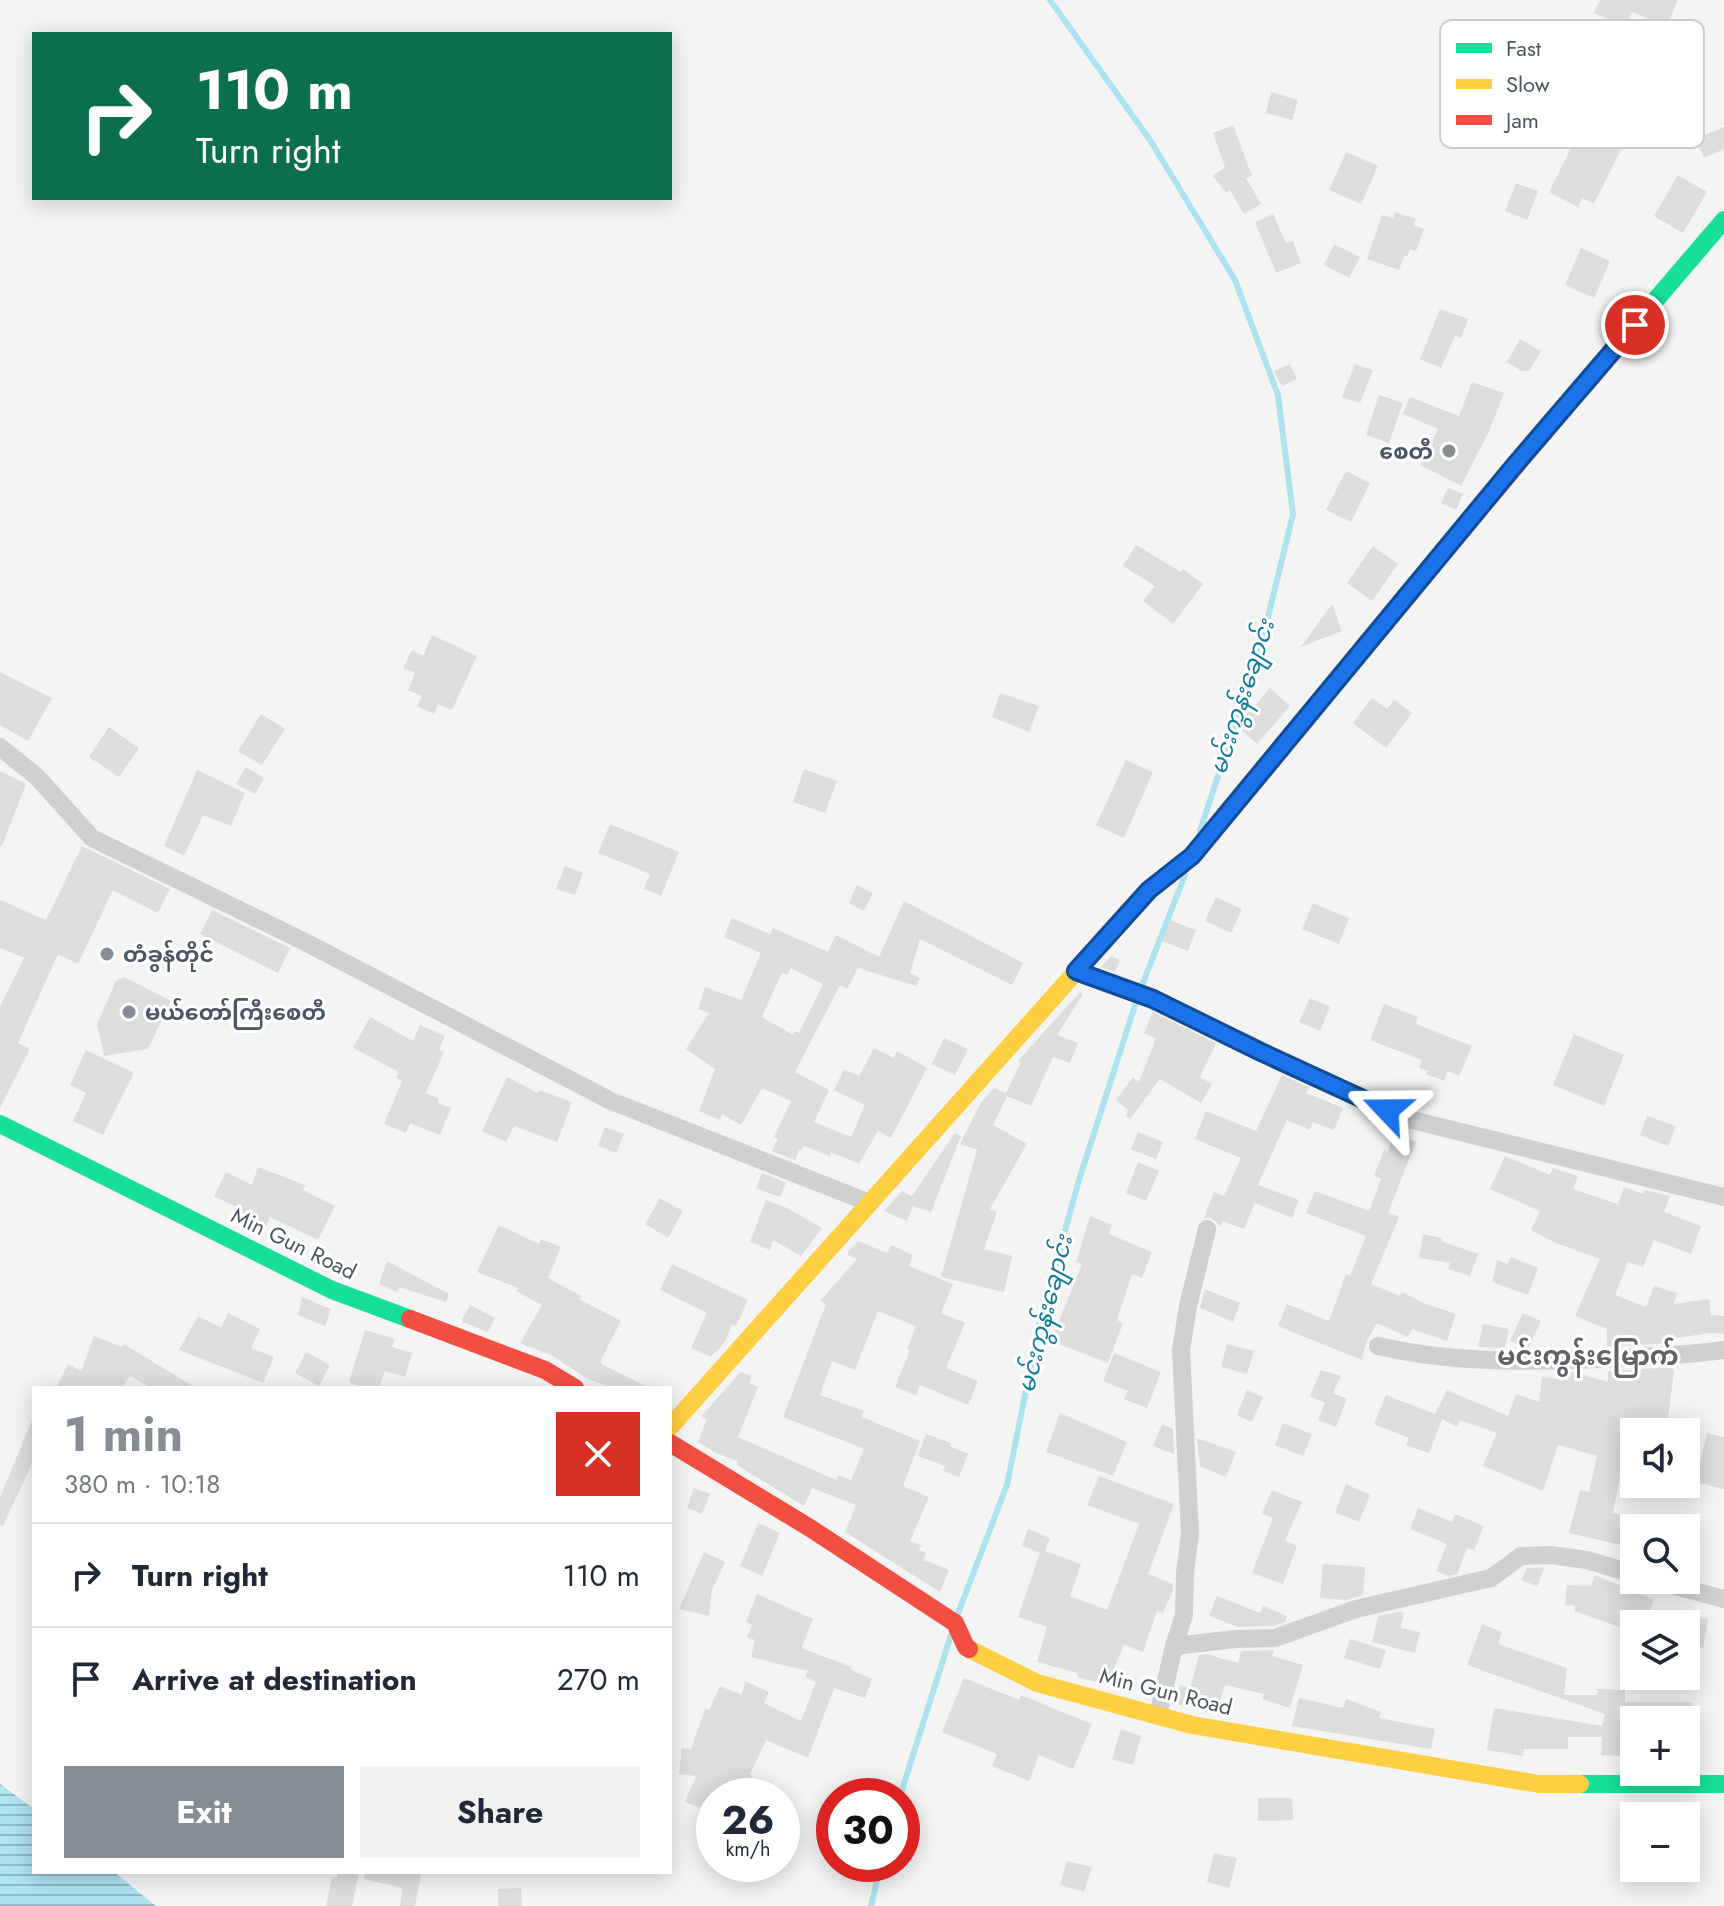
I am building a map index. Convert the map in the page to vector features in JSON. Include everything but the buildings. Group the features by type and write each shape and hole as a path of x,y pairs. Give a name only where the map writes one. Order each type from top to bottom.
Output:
{"street":[{"path":"672,1425 1149,890 1192,856 1514,466 1724,220"},
{"path":"0,747 37,777 92,838 305,942 611,1101 870,1203"},
{"path":"1076,971 1153,999 1408,1119 1724,1197"},
{"name":"Min Gun Road","path":"0,1124 332,1290 545,1370 572,1386"},
{"path":"1158,1716 1184,1615 1190,1533 1181,1350 1207,1229"},
{"path":"1378,1346 1418,1355 1519,1362 1686,1355 1724,1350"},
{"name":"Min Gun Road","path":"672,1444 810,1528 955,1623 966,1647 1037,1683 1192,1725 1539,1784 1724,1784"},
{"path":"1174,1646 1275,1638 1356,1609 1491,1578 1521,1556 1551,1555 1587,1560 1620,1570"},
{"path":"1700,1592 1724,1599"}],"water":[{"path":"0,1784 32,1808 32,1874 116,1874 156,1906 0,1906"}],"waterway":[{"name":"မင်းကွန်းချောင်း","path":"1050,0 1150,140 1235,280 1278,395 1293,514 1262,642 1200,831"},
{"name":"မင်းကွန်းချောင်း","path":"957,1616 1007,1485 1039,1325 1079,1180 1139,993 1185,875"},
{"name":"မင်းကွန်းချောင်း","path":"906,1778 951,1635"},
{"name":"မင်းကွန်းချောင်း","path":"871,1906 877,1882"}],"traffic: fast":[{"path":"1606,358 1724,220"},
{"path":"1123,919 1149,890 1192,856 1346,669"},
{"path":"0,1124 332,1290 410,1319"},
{"path":"1580,1784 1724,1784"}],"traffic: slow":[{"path":"672,1425 1123,919"},
{"path":"969,1649 1037,1683 1192,1725 1539,1784 1580,1784"}],"traffic: jam":[{"path":"1346,669 1606,358"},
{"path":"410,1319 545,1370 572,1386"},
{"path":"672,1444 810,1528 955,1623 969,1649"}],"place":[{"name":"စေတီ","path":"1449,451"},
{"name":"တံခွန်တိုင်","path":"107,954"},
{"name":"မယ်တော်ကြီးစေတီ","path":"129,1012"}],"district":[{"name":"မင်းကွန်းမြောက်","path":"1588,1356"}],"route":[{"path":"1387,1110 1153,999 1076,971 1149,890 1192,856 1514,466 1635,325"}]}
